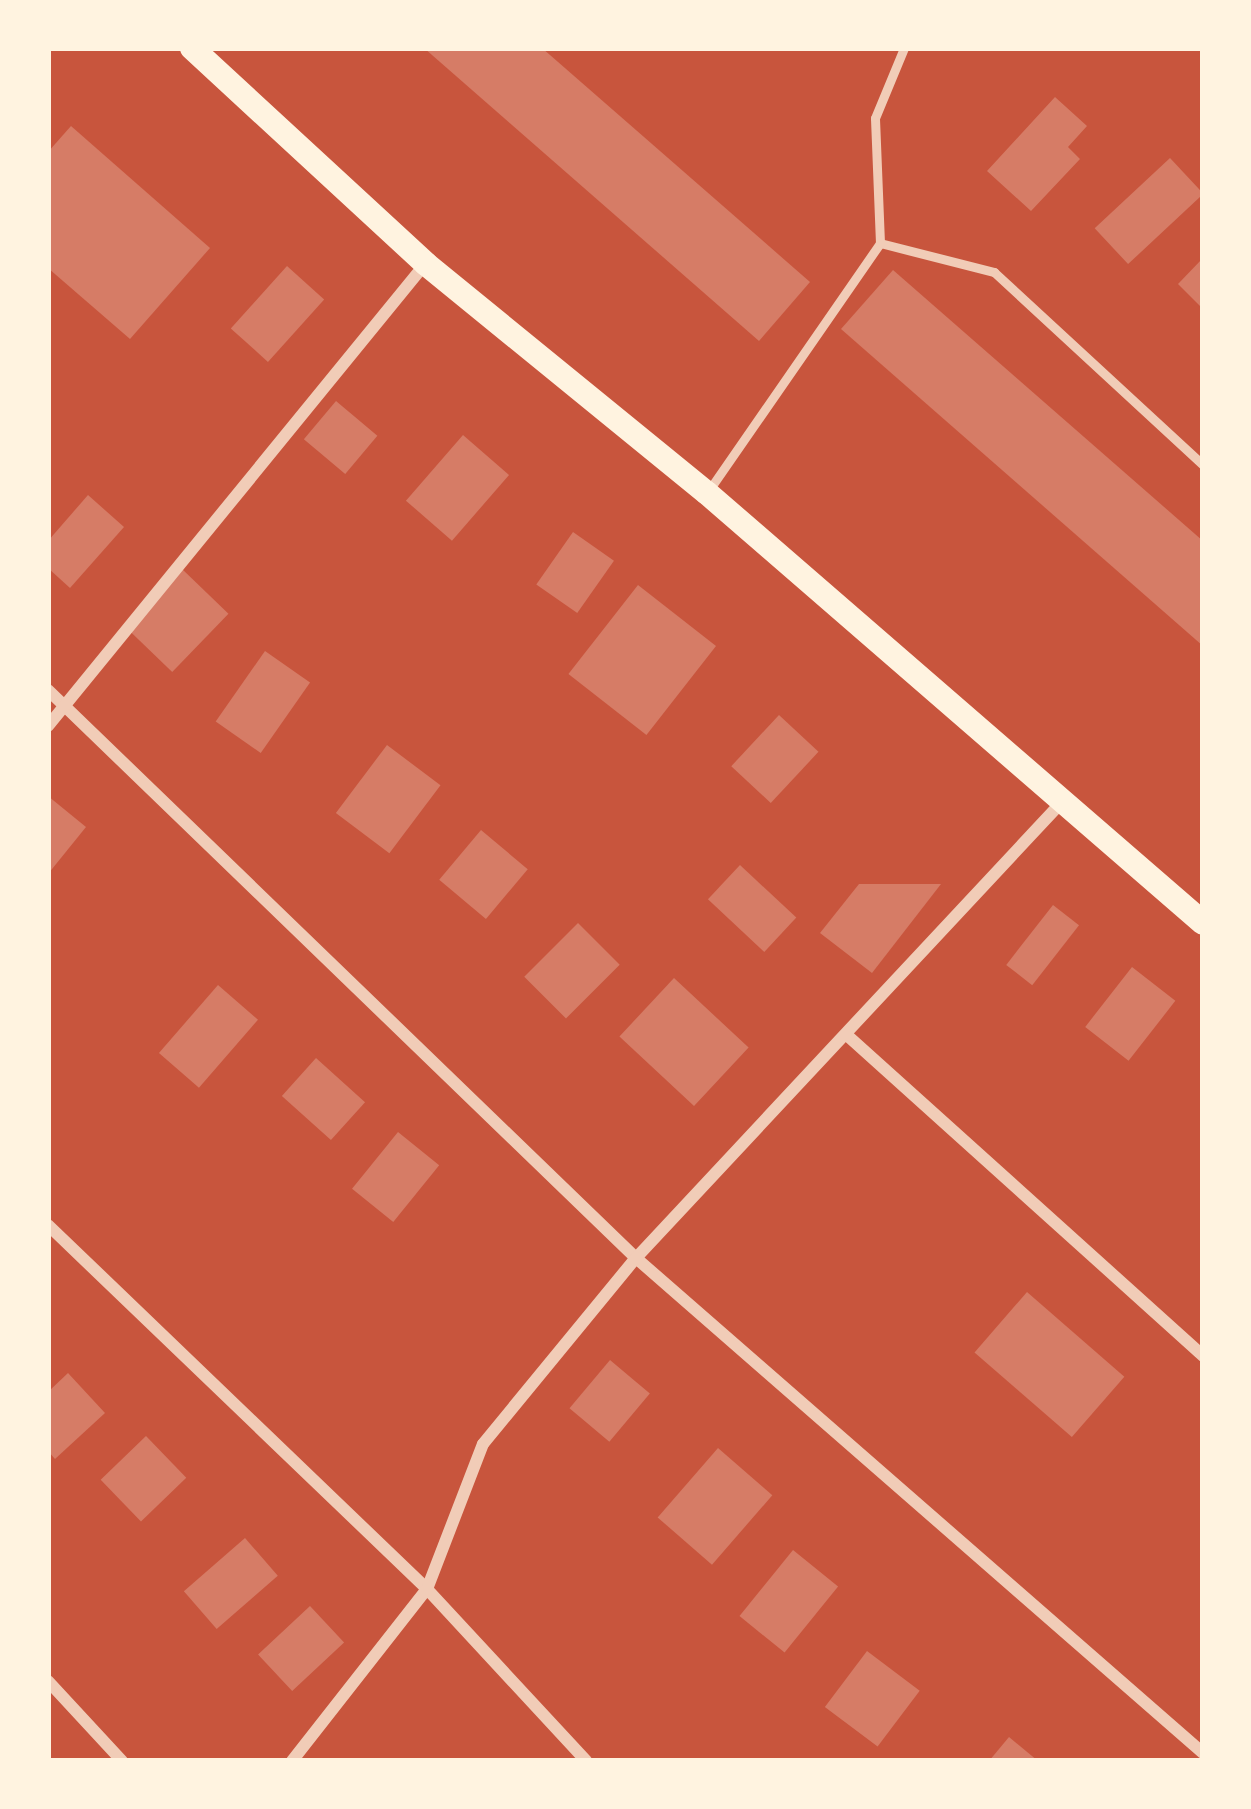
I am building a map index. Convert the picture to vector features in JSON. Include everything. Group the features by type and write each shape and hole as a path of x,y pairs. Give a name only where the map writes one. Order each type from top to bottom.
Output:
{"main road":[{"path":"192,48 426,263 707,493 1059,805 1203,923"}],"street":[{"path":"48,726 426,263"},
{"path":"48,690 636,1258 1203,1753"},
{"path":"292,1761 427,1589 483,1444 636,1258 849,1037 1059,805"},
{"path":"849,1037 1203,1356"},
{"path":"48,1225 427,1589 586,1761"},
{"path":"48,1681 122,1761"}],"lane":[{"path":"707,493 880,243 875,118 904,48"},
{"path":"880,243 994,272 1203,464"}],"building":[{"path":"424,48 542,48 810,282 759,341"},
{"path":"1055,97 1087,126 1068,147 1080,159 1031,211 987,171"},
{"path":"71,126 210,248 130,339 48,268 48,152"},
{"path":"1170,158 1203,194 1128,264 1095,228"},
{"path":"1203,258 1203,309 1178,284"},
{"path":"287,266 324,299 268,362 231,328"},
{"path":"893,270 1203,541 1203,646 841,329"},
{"path":"336,401 377,436 345,474 304,439"},
{"path":"463,435 509,475 452,541 406,501"},
{"path":"88,495 124,527 70,588 48,568 48,541"},
{"path":"573,532 614,561 577,613 536,584"},
{"path":"181,568 228,614 172,672 125,626"},
{"path":"638,585 716,646 646,735 568,674"},
{"path":"265,651 310,683 261,753 216,721"},
{"path":"779,715 818,752 771,803 731,766"},
{"path":"387,745 441,785 389,853 336,813"},
{"path":"48,796 86,827 48,874"},
{"path":"481,830 528,869 486,919 439,880"},
{"path":"740,865 796,918 764,952 708,899"},
{"path":"859,884 941,884 872,973 820,933"},
{"path":"1053,905 1079,925 1032,985 1006,965"},
{"path":"578,923 620,965 566,1018 524,977"},
{"path":"1132,967 1175,1001 1129,1061 1085,1027"},
{"path":"674,978 749,1048 694,1106 619,1037"},
{"path":"218,985 258,1020 199,1088 159,1053"},
{"path":"316,1058 365,1102 331,1140 282,1096"},
{"path":"398,1132 439,1165 393,1222 352,1189"},
{"path":"1027,1292 1124,1377 1072,1437 975,1352"},
{"path":"610,1360 650,1393 609,1442 570,1408"},
{"path":"68,1373 105,1413 55,1459 48,1451 48,1392"},
{"path":"146,1436 186,1478 141,1521 101,1480"},
{"path":"718,1448 772,1495 712,1565 658,1517"},
{"path":"245,1538 278,1576 217,1629 184,1591"},
{"path":"793,1550 838,1587 785,1653 740,1616"},
{"path":"310,1606 344,1643 292,1691 258,1654"},
{"path":"867,1651 920,1691 878,1747 825,1707"},
{"path":"1009,1737 1038,1761 989,1761"}]}
